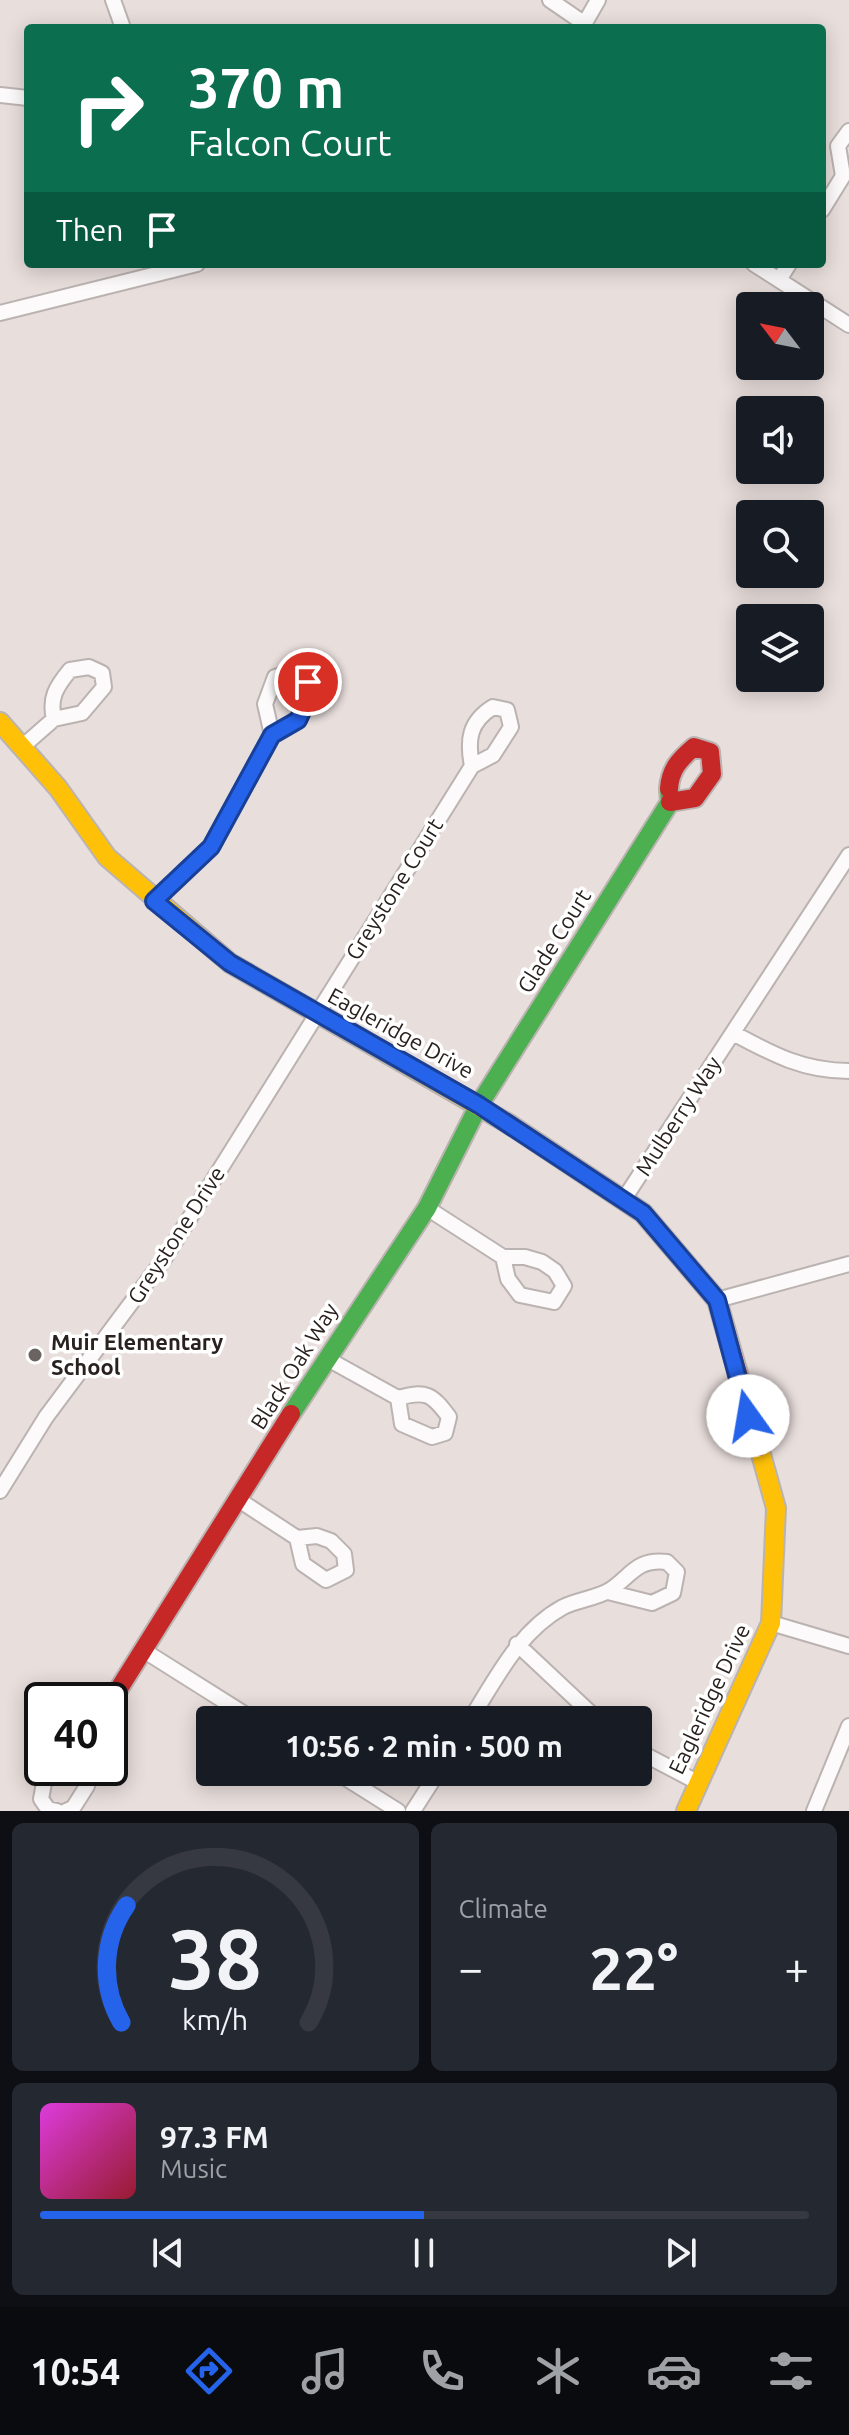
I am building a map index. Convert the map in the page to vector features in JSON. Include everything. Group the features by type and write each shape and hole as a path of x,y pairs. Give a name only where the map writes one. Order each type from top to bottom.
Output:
{"street":[{"path":"113,0 122,24"},
{"path":"550,0 581,24"},
{"path":"585,24 598,0"},
{"path":"0,95 24,98"},
{"path":"826,204 846,176 838,146 849,131"},
{"path":"0,313 181,268"},
{"path":"760,268 849,325"},
{"path":"779,280 786,268"},
{"path":"22,747 54,719"},
{"name":"Eagleridge Drive","path":"0,722 58,788 107,857 154,901 230,963 479,1105 624,1199 667,1239 717,1300 776,1508 771,1623 686,1811"},
{"path":"154,901 211,847 272,735"},
{"name":"Greystone Court","path":"315,1013 472,766"},
{"name":"Glade Court","path":"479,1105 670,802"},
{"name":"Mulberry Way","path":"624,1199 849,855"},
{"name":"Greystone Drive","path":"0,1491 46,1417 164,1259 315,1013"},
{"path":"733,1033 789,1063 821,1071 849,1071"},
{"name":"Black Oak Way","path":"123,1682 326,1358 427,1208 479,1105"},
{"path":"427,1208 503,1257"},
{"path":"717,1300 849,1264"},
{"path":"326,1358 398,1398"},
{"path":"239,1500 297,1538"},
{"path":"479,1706 517,1644 562,1608 608,1592 631,1569 647,1561 667,1562 677,1572 673,1593 652,1603 608,1592"},
{"path":"771,1623 849,1646"},
{"path":"517,1644 583,1706"},
{"path":"143,1650 232,1706"},
{"path":"814,1811 849,1726"},
{"path":"652,1758 697,1782"},
{"path":"43,1786 41,1799 48,1809 57,1811"},
{"path":"66,1811 73,1808 87,1786"},
{"path":"358,1786 398,1811"},
{"path":"413,1811 429,1786"}],"traffic: fast":[{"path":"291,1414 427,1208 479,1105 670,802 669,789"}],"traffic: slow":[{"path":"0,722 58,788 107,857 230,963 509,1124"},
{"path":"686,1811 771,1623 776,1508 759,1447"}],"traffic: jam":[{"path":"669,789 674,770 689,751 694,747 710,752 712,774 695,798 670,802"},
{"path":"509,1124 643,1213 717,1300 759,1447"},
{"path":"123,1682 291,1414"}],"place":[{"name":"Muir Elementary School","path":"35,1355"}],"route":[{"path":"308,682 309,696 298,720 272,735 211,847 154,901 230,963 479,1105 643,1213 717,1300 748,1416"}]}
